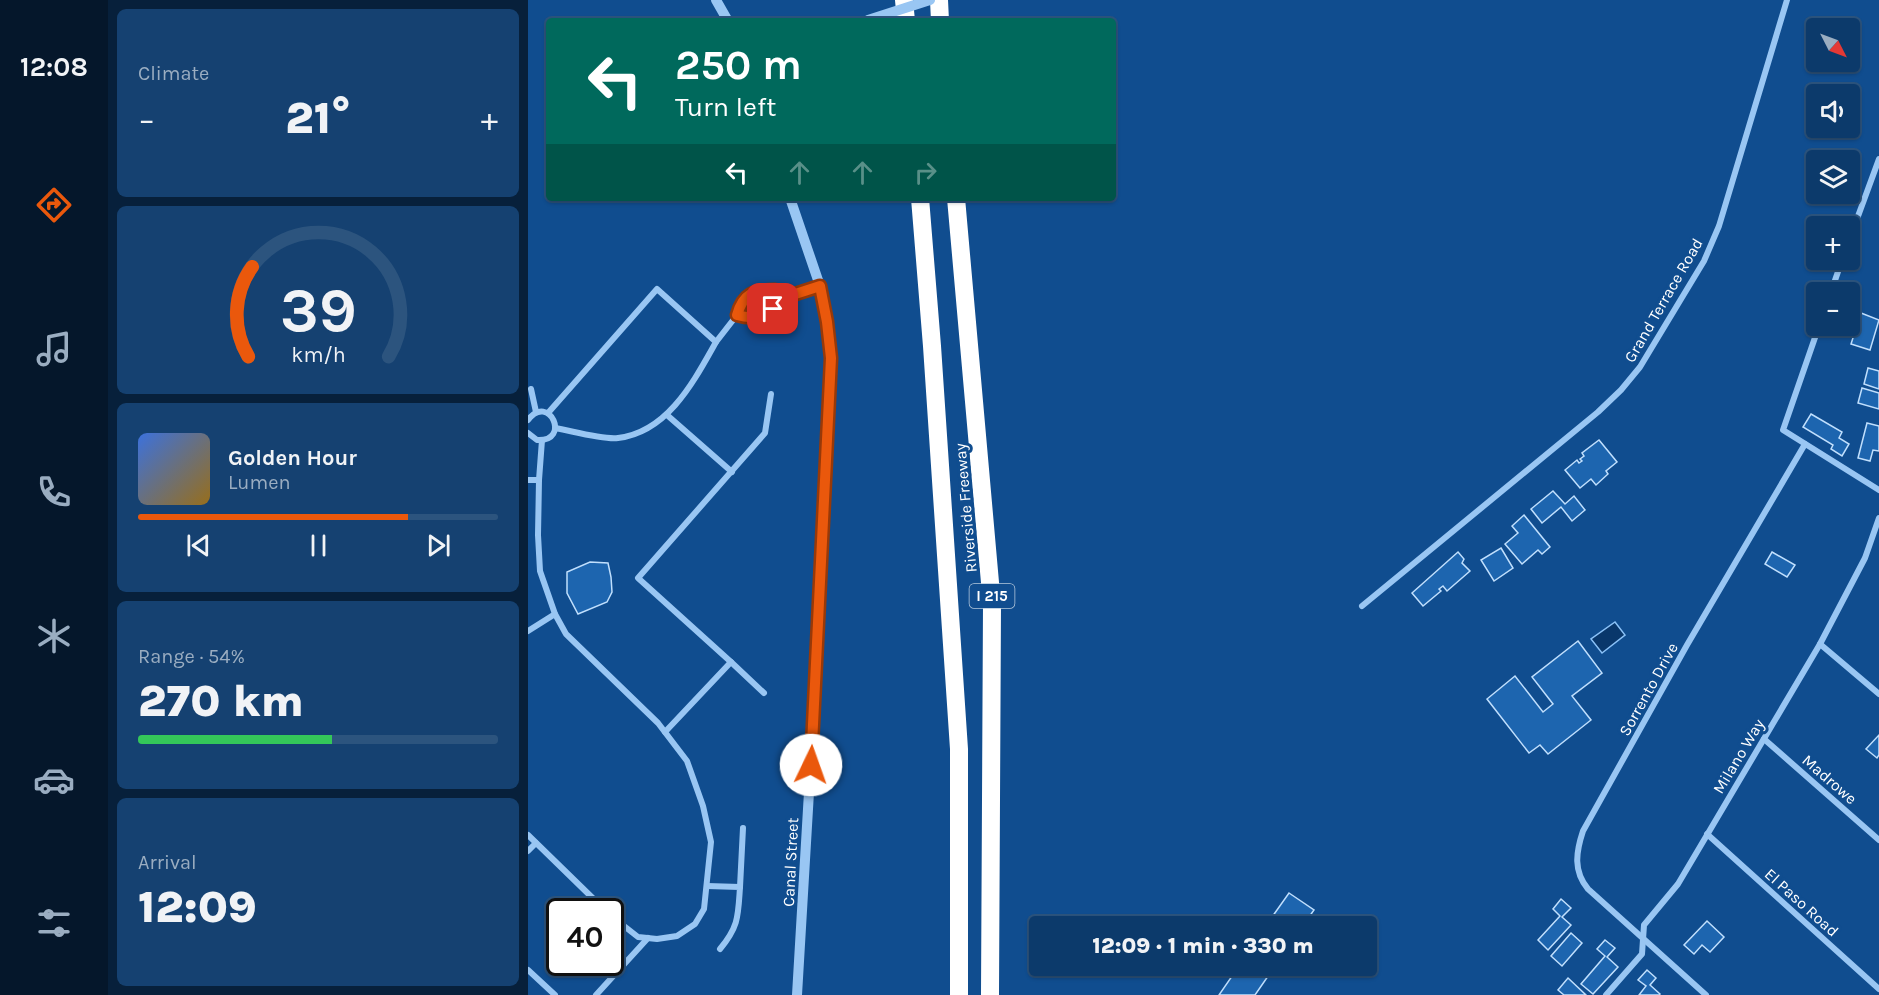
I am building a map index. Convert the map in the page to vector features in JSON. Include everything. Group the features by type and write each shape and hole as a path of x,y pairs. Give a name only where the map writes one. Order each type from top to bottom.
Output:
{"highway":[{"path":"904,0 906,18"},
{"path":"939,0 940,18"},
{"name":"Riverside Freeway","path":"920,201 959,748 958,995"},
{"name":"Riverside Freeway","path":"956,201 992,605 990,995"}],"street":[{"path":"716,0 726,18"},
{"path":"876,18 930,0"},
{"name":"Grand Terrace Road","path":"1362,606 1599,411 1640,367 1704,261 1719,226 1787,0"},
{"path":"1858,216 1879,159"},
{"name":"Canal Street","path":"791,201 820,286 830,349 830,394 797,995"},
{"path":"737,315 748,318 766,315 783,298 820,286"},
{"path":"548,413 657,289 716,342"},
{"path":"555,428 617,438 648,430 667,415 737,315 746,296 755,292 775,290 783,298"},
{"path":"1816,336 1783,430 1879,490"},
{"path":"531,388 536,412"},
{"path":"764,693 638,578 765,434 771,394"},
{"path":"528,420 536,412 548,413 554,419 555,428 551,436 542,440 533,438 528,433"},
{"path":"667,415 732,472"},
{"path":"542,440 538,535 540,571 555,614 566,634 658,723 687,761 703,806 711,842 704,909 695,924 677,936 657,939 638,937 624,926"},
{"name":"Sorrento Drive","path":"1706,995 1588,889 1580,879 1577,862 1579,845 1583,831 1804,444"},
{"path":"528,480 539,480"},
{"name":"Milano Way","path":"1606,995 1642,954 1644,924 1678,884 1820,644 1865,558 1879,518"},
{"path":"528,631 555,614"},
{"path":"1820,644 1879,694"},
{"path":"665,732 731,662"},
{"name":"Madrowe","path":"1764,739 1879,840"},
{"path":"720,950 733,933 738,914 743,828"},
{"name":"El Paso Road","path":"1707,834 1879,989"},
{"path":"528,835 593,898"},
{"path":"528,852 536,843"},
{"path":"707,886 740,887"},
{"path":"596,995 648,938"},
{"path":"528,970 555,995"}],"water":[{"path":"1615,622 1625,635 1602,653 1591,639"}],"building":[{"path":"1861,313 1879,320 1870,350 1851,344 1854,336 1860,336"},
{"path":"1868,368 1879,371 1879,389 1864,384"},
{"path":"1862,388 1879,393 1879,409 1858,403"},
{"path":"1811,414 1842,432 1839,438 1849,444 1842,456 1831,449 1833,445 1803,427"},
{"path":"1867,423 1879,426 1879,451 1873,450 1870,461 1858,458"},
{"path":"1599,440 1617,462 1606,471 1608,474 1596,485 1591,479 1580,488 1565,470 1577,460 1579,463 1582,461 1580,459 1584,456 1582,453"},
{"path":"1553,491 1565,504 1574,496 1585,510 1572,521 1561,507 1542,523 1531,509"},
{"path":"1524,515 1550,547 1542,554 1538,550 1522,564 1505,544 1518,533 1512,526"},
{"path":"1501,548 1513,568 1494,581 1481,560"},
{"path":"1458,552 1464,559 1462,563 1470,571 1447,591 1443,586 1439,589 1441,591 1423,606 1412,593"},
{"path":"1772,552 1795,565 1787,577 1765,564"},
{"path":"590,562 608,563 612,592 607,602 578,614 567,593 567,572"},
{"path":"1578,641 1602,673 1572,696 1591,720 1548,754 1540,745 1529,753 1487,699 1515,676 1543,712 1553,704 1532,677"},
{"path":"1879,735 1879,755 1877,758 1866,749"},
{"path":"1289,893 1314,910 1310,916 1273,916"},
{"path":"1561,899 1571,908 1562,917 1571,925 1548,950 1538,940 1560,916 1553,909"},
{"path":"1707,921 1724,937 1710,952 1702,945 1694,954 1684,945"},
{"path":"1571,933 1582,943 1562,966 1551,956"},
{"path":"1605,940 1615,948 1607,957 1618,967 1593,994 1581,984 1605,956 1597,949"},
{"path":"1647,970 1656,978 1650,985 1659,995 1639,995 1646,986 1638,980"},
{"path":"1232,976 1268,976 1255,995 1219,995"},
{"path":"1568,978 1586,995 1564,995 1558,990"}],"route":[{"path":"773,309 766,315 756,318 737,315 746,296 755,292 775,290 783,298 820,286 831,358 811,765"}]}
